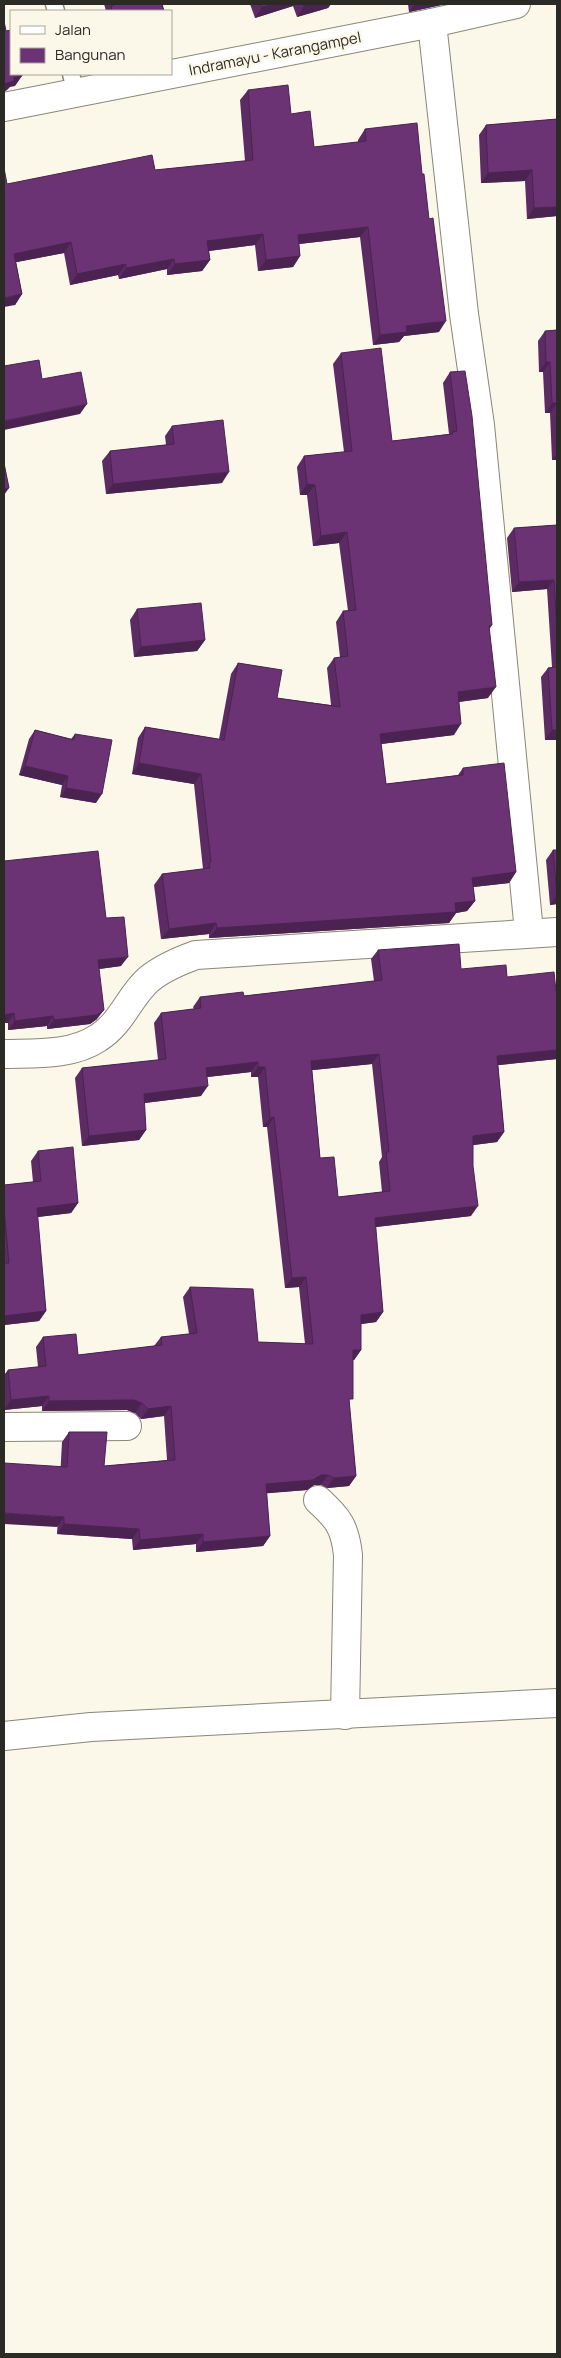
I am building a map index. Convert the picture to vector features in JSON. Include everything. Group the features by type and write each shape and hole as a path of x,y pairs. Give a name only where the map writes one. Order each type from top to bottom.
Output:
{"street":[{"name":"Indramayu - Karangampel","path":"172,66 432,23 516,4"},
{"path":"432,23 464,314 480,425 529,932"},
{"name":"Indramayu - Karangampel","path":"4,108 73,83 121,75"},
{"path":"4,1054 62,1051 97,1039 110,1030 148,980 173,963 196,955 529,932 557,932"},
{"path":"4,1427 127,1426"},
{"path":"318,1500 335,1515 342,1525 347,1540 346,1711"},
{"path":"4,1736 90,1727 346,1711 557,1703"}],"building":[{"path":"162,4 164,10 112,10 111,6"},
{"path":"261,4 274,4 262,7"},
{"path":"4,21 6,31 10,30 10,75 22,76 14,77 14,81 4,84"},
{"path":"288,85 291,114 310,111 314,147 366,141 365,129 417,123 422,174 424,174 429,219 433,218 446,321 406,326 407,332 380,335 368,227 298,235 300,256 266,260 263,234 207,241 210,260 175,264 174,259 126,268 126,264 77,274 71,242 14,254 22,294 4,298 4,168 7,184 152,155 155,170 253,160 248,90"},
{"path":"557,119 557,207 534,208 532,170 488,173 486,125"},
{"path":"557,330 557,403 552,403 550,362 546,362 545,331"},
{"path":"381,348 392,441 453,434 452,432 457,431 450,372 465,371 472,416 492,625 489,626 496,687 458,692 461,724 380,734 386,784 463,775 463,768 504,763 516,872 472,878 475,901 455,903 456,912 217,928 216,923 169,929 162,874 210,868 209,863 211,862 201,774 139,763 145,727 224,740 238,663 282,670 277,698 340,707 334,658 348,656 343,611 356,610 347,532 321,536 315,485 307,484 304,456 352,451 341,353"},
{"path":"39,360 42,379 81,372 87,404 4,421 4,366"},
{"path":"223,420 229,472 113,484 110,451 174,444 172,426"},
{"path":"4,463 9,488 4,489"},
{"path":"557,525 557,633 554,580 519,582 514,528"},
{"path":"201,603 205,640 141,647 137,609"},
{"path":"557,667 557,730 552,730 548,668"},
{"path":"35,730 74,740 75,734 112,740 102,794 66,788 68,776 25,766"},
{"path":"553,850 557,850 557,895"},
{"path":"98,851 106,918 124,917 128,957 98,960 104,1010 97,1015 54,1020 53,1016 15,1021 14,1013 4,1015 4,861"},
{"path":"459,944 461,969 506,965 507,977 554,972 557,991 557,1050 497,1056 504,1132 473,1136 473,1166 478,1206 375,1218 383,1312 361,1315 361,1350 353,1350 353,1399 349,1399 356,1476 334,1478 328,1475 321,1475 313,1480 266,1484 270,1536 203,1542 203,1534 140,1540 139,1529 64,1524 64,1517 4,1513 4,1463 67,1467 69,1432 107,1432 104,1466 175,1460 171,1406 148,1409 142,1403 134,1400 49,1401 49,1396 11,1400 8,1370 46,1366 43,1337 76,1334 78,1355 162,1345 161,1337 197,1333 190,1287 253,1289 258,1342 313,1344 306,1277 292,1278 274,1117 270,1118 265,1067 258,1067 258,1062 206,1068 208,1086 144,1094 146,1130 89,1136 82,1068 166,1059 161,1013 201,1008 200,997 243,992 244,996 382,980 378,950","holes":["379,1054 389,1152 386,1152 390,1191 338,1197 334,1157 320,1158 311,1061"]},
{"path":"73,1147 78,1203 37,1208 46,1311 4,1316 4,1263 9,1263 4,1209 4,1185 41,1181 38,1151"}]}
